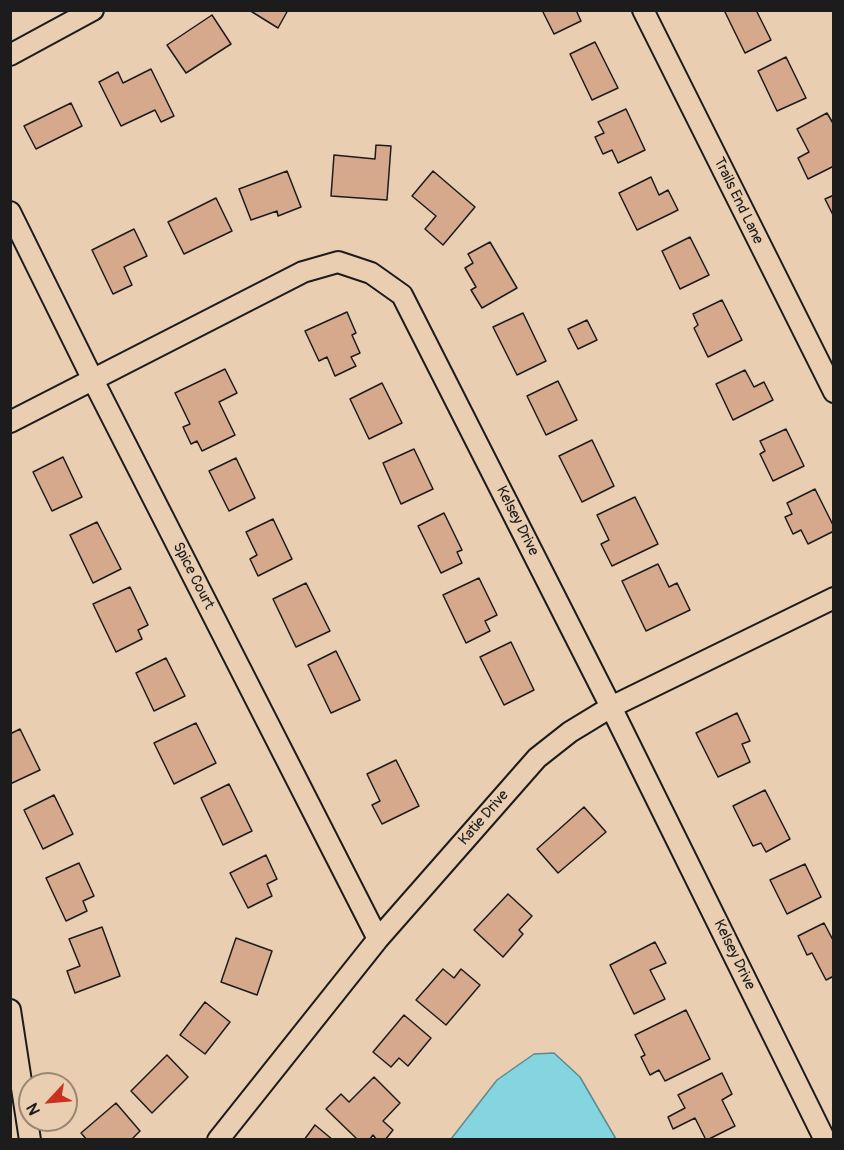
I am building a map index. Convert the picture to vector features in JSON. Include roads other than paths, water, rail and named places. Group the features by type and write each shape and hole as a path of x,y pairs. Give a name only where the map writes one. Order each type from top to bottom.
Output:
{"street":[{"path":"10,55 93,10"},
{"name":"Trails End Lane","path":"643,10 834,392"},
{"name":"Spice Court","path":"10,212 93,380 378,939"},
{"name":"Kelsey Drive","path":"10,422 303,272 338,262 371,273 402,295 611,707 825,1140"},
{"name":"Katie Drive","path":"218,1140 378,939 537,758 570,732 611,707 834,598"},
{"path":"10,1010 30,1140"}],"water":[{"path":"554,1053 580,1077 616,1139 451,1139 497,1080 534,1054"}]}
